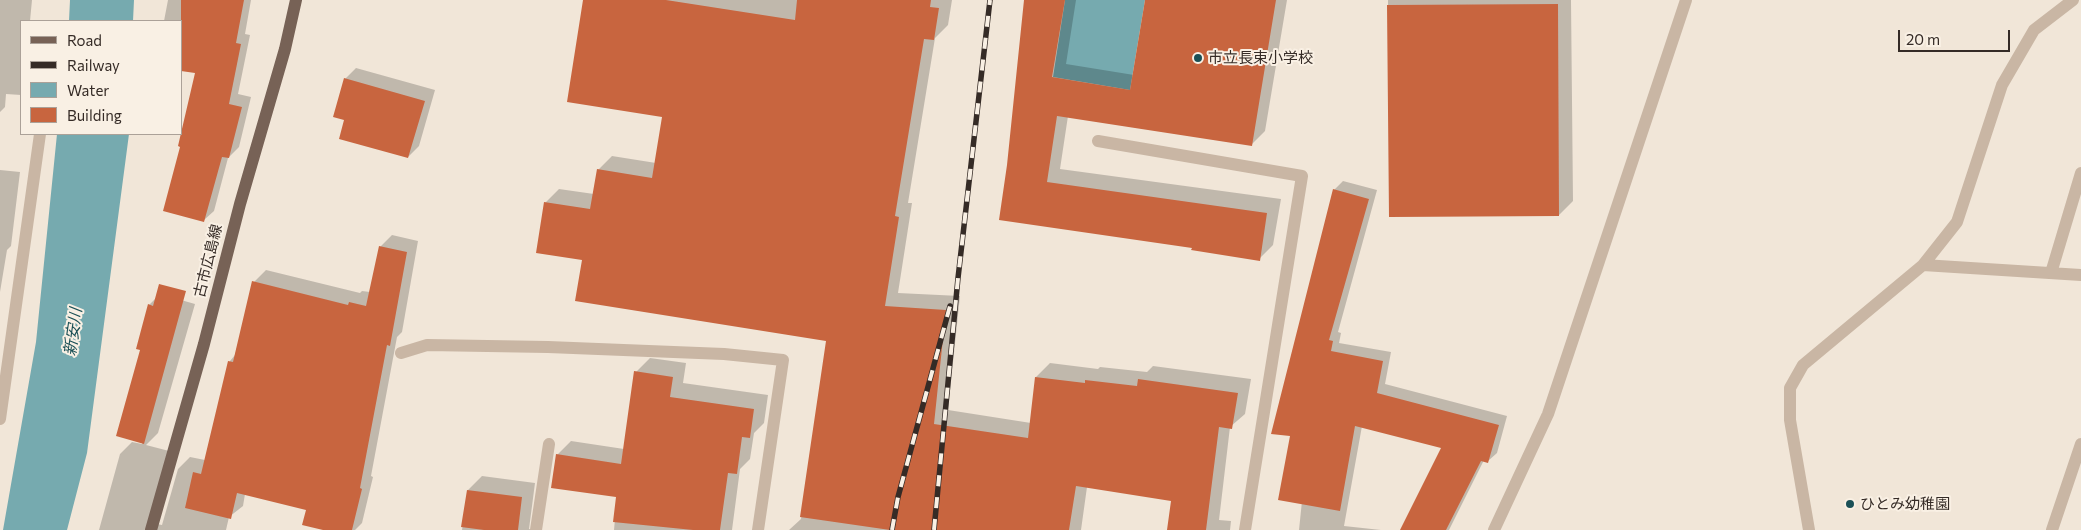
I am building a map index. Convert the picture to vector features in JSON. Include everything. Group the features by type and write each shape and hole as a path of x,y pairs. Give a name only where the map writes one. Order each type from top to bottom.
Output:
{"main road":[{"name":"古市広島線","path":"151,530 201,353 240,204 285,49 296,0"}],"street":[{"path":"1494,530 1548,414 1686,0"},
{"path":"1809,530 1790,420 1790,388 1803,365 1922,265 1957,222 2002,85 2034,30 2073,0"},
{"path":"0,419 40,135"},
{"path":"1098,141 1302,176 1245,530"},
{"path":"2051,273 2081,172"},
{"path":"1922,265 2081,275"},
{"path":"401,353 427,345 548,347 724,354 783,360 758,530"},
{"path":"536,530 548,444"},
{"path":"2052,530 2081,444"}],"water":[{"path":"70,0 134,0 133,20 69,20"},
{"path":"1065,0 1145,0 1130,90 1053,77"},
{"name":"新安川","path":"57,135 129,135 87,453 67,530 3,530 36,342"}],"building":[{"path":"181,0 244,0 236,43 241,44 229,104 242,107 229,158 222,157 204,222 163,211 180,147 178,146 195,73 182,71"},
{"path":"583,0 666,0 795,20 797,0 931,0 930,7 939,8 934,40 924,39 895,216 899,217 885,306 946,310 934,424 1028,438 1035,377 1085,383 1085,380 1137,386 1138,379 1238,393 1232,429 1219,427 1206,530 1167,530 1171,501 1076,486 1069,530 890,530 800,517 826,341 575,301 582,260 536,253 544,202 590,209 597,169 652,178 662,117 567,102"},
{"path":"1024,0 1065,0 1052,77 1130,90 1145,0 1276,0 1252,146 1057,116 1047,182 1267,213 1260,261 1191,250 1192,248 999,220 1007,165"},
{"path":"1558,4 1559,216 1389,217 1387,5"},
{"path":"344,78 425,101 408,158 339,139 344,120 333,117"},
{"path":"1333,189 1369,199 1329,340 1333,341 1331,351 1383,361 1377,393 1499,425 1488,463 1481,461 1446,530 1400,530 1441,448 1355,426 1340,511 1278,500 1290,436 1271,434"},
{"path":"379,246 407,252 390,346 387,345 360,488 362,489 352,530 323,530 302,525 306,510 237,493 231,519 185,508 193,472 201,474 228,361 233,362 252,281 348,305 349,302 366,306"},
{"path":"159,284 186,291 144,444 116,436 140,350 136,349 148,304 153,306"},
{"path":"634,371 673,377 670,397 754,409 750,438 742,437 737,474 728,473 720,530 693,530 613,522 616,497 551,488 556,454 621,464"},
{"path":"467,490 522,497 518,530 484,530 461,527"}],"railway":[{"path":"934,530 958,278 990,0"},
{"path":"892,530 898,497 950,306"}],"place":[{"name":"市立長束小学校","path":"1198,58"},
{"name":"ひとみ幼稚園","path":"1850,504"}]}
